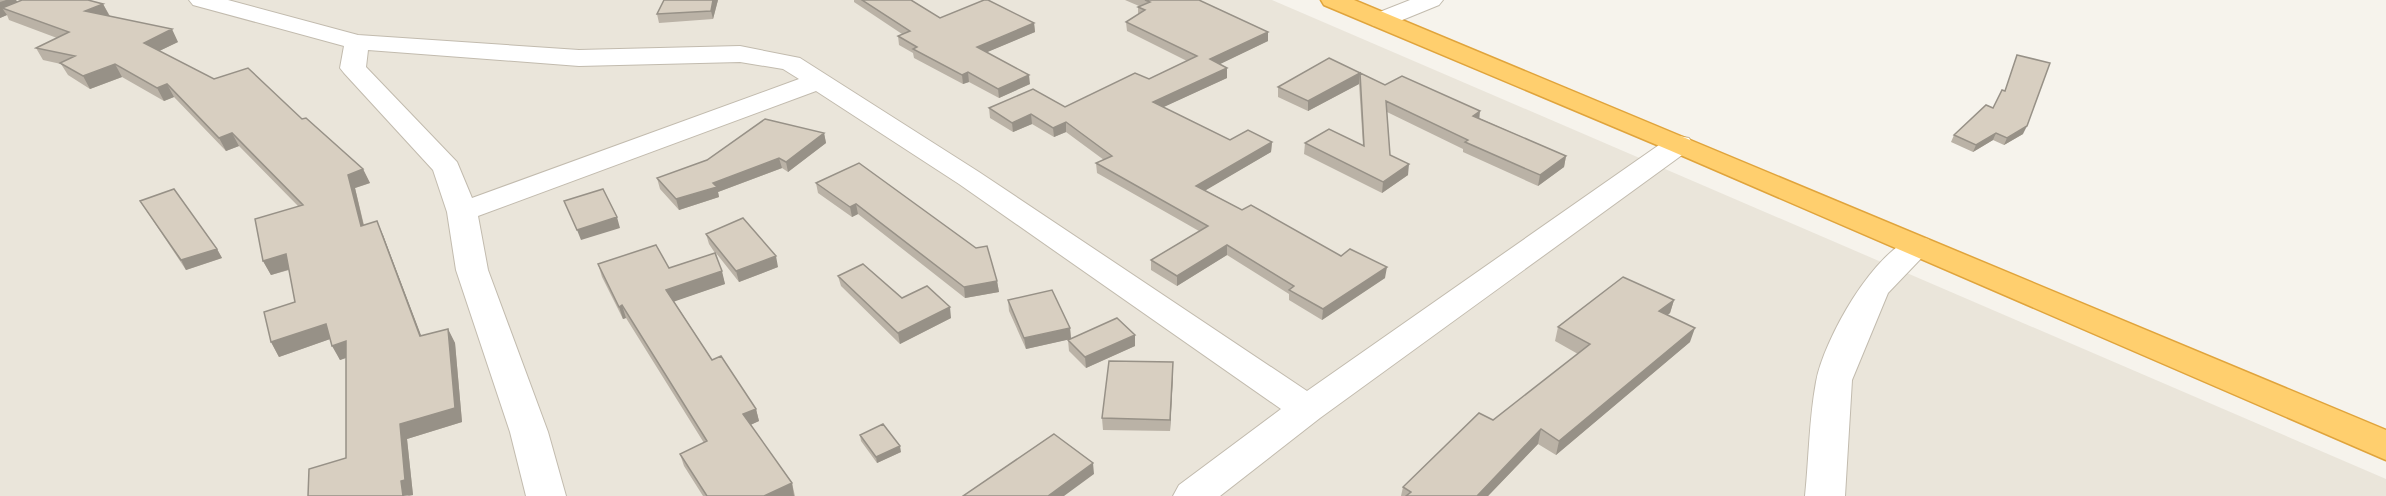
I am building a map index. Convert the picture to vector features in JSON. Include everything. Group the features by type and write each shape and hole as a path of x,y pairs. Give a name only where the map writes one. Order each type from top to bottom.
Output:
{"highway":[{"path":"1333,0 1679,144 2386,446"}],"street":[{"path":"201,0 357,42 579,58 740,54 791,63 821,80 1307,409"},
{"path":"1381,20 1431,0"},
{"path":"357,42 353,68 447,168 462,212 472,270 529,432 546,496"},
{"path":"462,212 821,80"},
{"path":"1193,496 1307,409 1679,144"},
{"path":"1825,496 1834,380 1851,336 1874,288 1917,246"}],"shaded area":[{"path":"0,0 1272,0 2386,479 2386,496 0,496"}],"building":[{"path":"22,0 88,0 103,4 85,11 172,29 144,43 214,79 248,68 302,119 306,118 363,169 348,175 361,226 377,221 420,336 448,329 455,408 400,424 405,480 401,481 403,496 308,496 309,469 346,458 346,341 332,346 326,324 271,342 264,312 295,302 286,254 263,261 255,219 303,205 232,133 219,138 167,84 157,88 115,64 83,76 60,63 75,56 36,48 69,32 2,8"},
{"path":"664,0 713,0 711,11 657,14"},
{"path":"862,0 911,0 940,18 988,0 1034,23 977,47 1029,75 998,89 968,72 962,75 913,49 917,47 898,36 910,31"},
{"path":"1145,0 1199,0 1268,32 1210,59 1227,68 1153,102 1230,140 1248,130 1272,142 1196,186 1242,210 1251,205 1341,256 1350,249 1387,267 1323,309 1289,290 1294,286 1227,245 1177,276 1151,260 1208,226 1096,163 1112,156 1066,122 1053,128 1031,114 1012,123 989,108 1033,89 1065,107 1135,73 1149,79 1197,56 1126,22 1145,10 1138,7 1150,2"},
{"path":"2017,55 2050,63 2027,126 2007,138 1996,133 1976,145 1954,135 1986,105 1993,108 2002,90 2005,91"},
{"path":"1329,58 1385,85 1402,76 1480,111 1473,116 1566,156 1540,175 1465,142 1468,140 1386,101 1390,155 1409,164 1383,182 1305,143 1329,129 1364,146 1360,73 1308,101 1278,87"},
{"path":"765,119 824,133 786,162 779,158 713,183 717,187 676,199 657,178 707,160"},
{"path":"859,163 976,248 987,246 997,281 964,287 856,204 850,207 816,183"},
{"path":"174,189 217,249 181,260 140,201"},
{"path":"603,189 617,217 577,230 564,201"},
{"path":"743,218 776,256 736,271 706,234"},
{"path":"656,245 669,268 715,253 722,271 666,290 712,360 721,356 756,409 743,414 792,483 764,496 707,496 680,454 707,441 622,305 619,307 598,264"},
{"path":"863,264 902,298 927,286 950,307 898,333 838,276"},
{"path":"1623,277 1674,300 1659,311 1695,328 1559,441 1541,429 1477,496 1406,496 1411,492 1403,487 1479,413 1493,420 1590,344 1558,327"},
{"path":"1052,290 1070,328 1024,338 1008,300"},
{"path":"1117,318 1135,335 1085,357 1068,340"},
{"path":"1109,361 1173,362 1170,420 1102,418"},
{"path":"883,424 900,446 876,457 860,435"},
{"path":"1054,434 1093,463 1048,496 963,496"}]}
